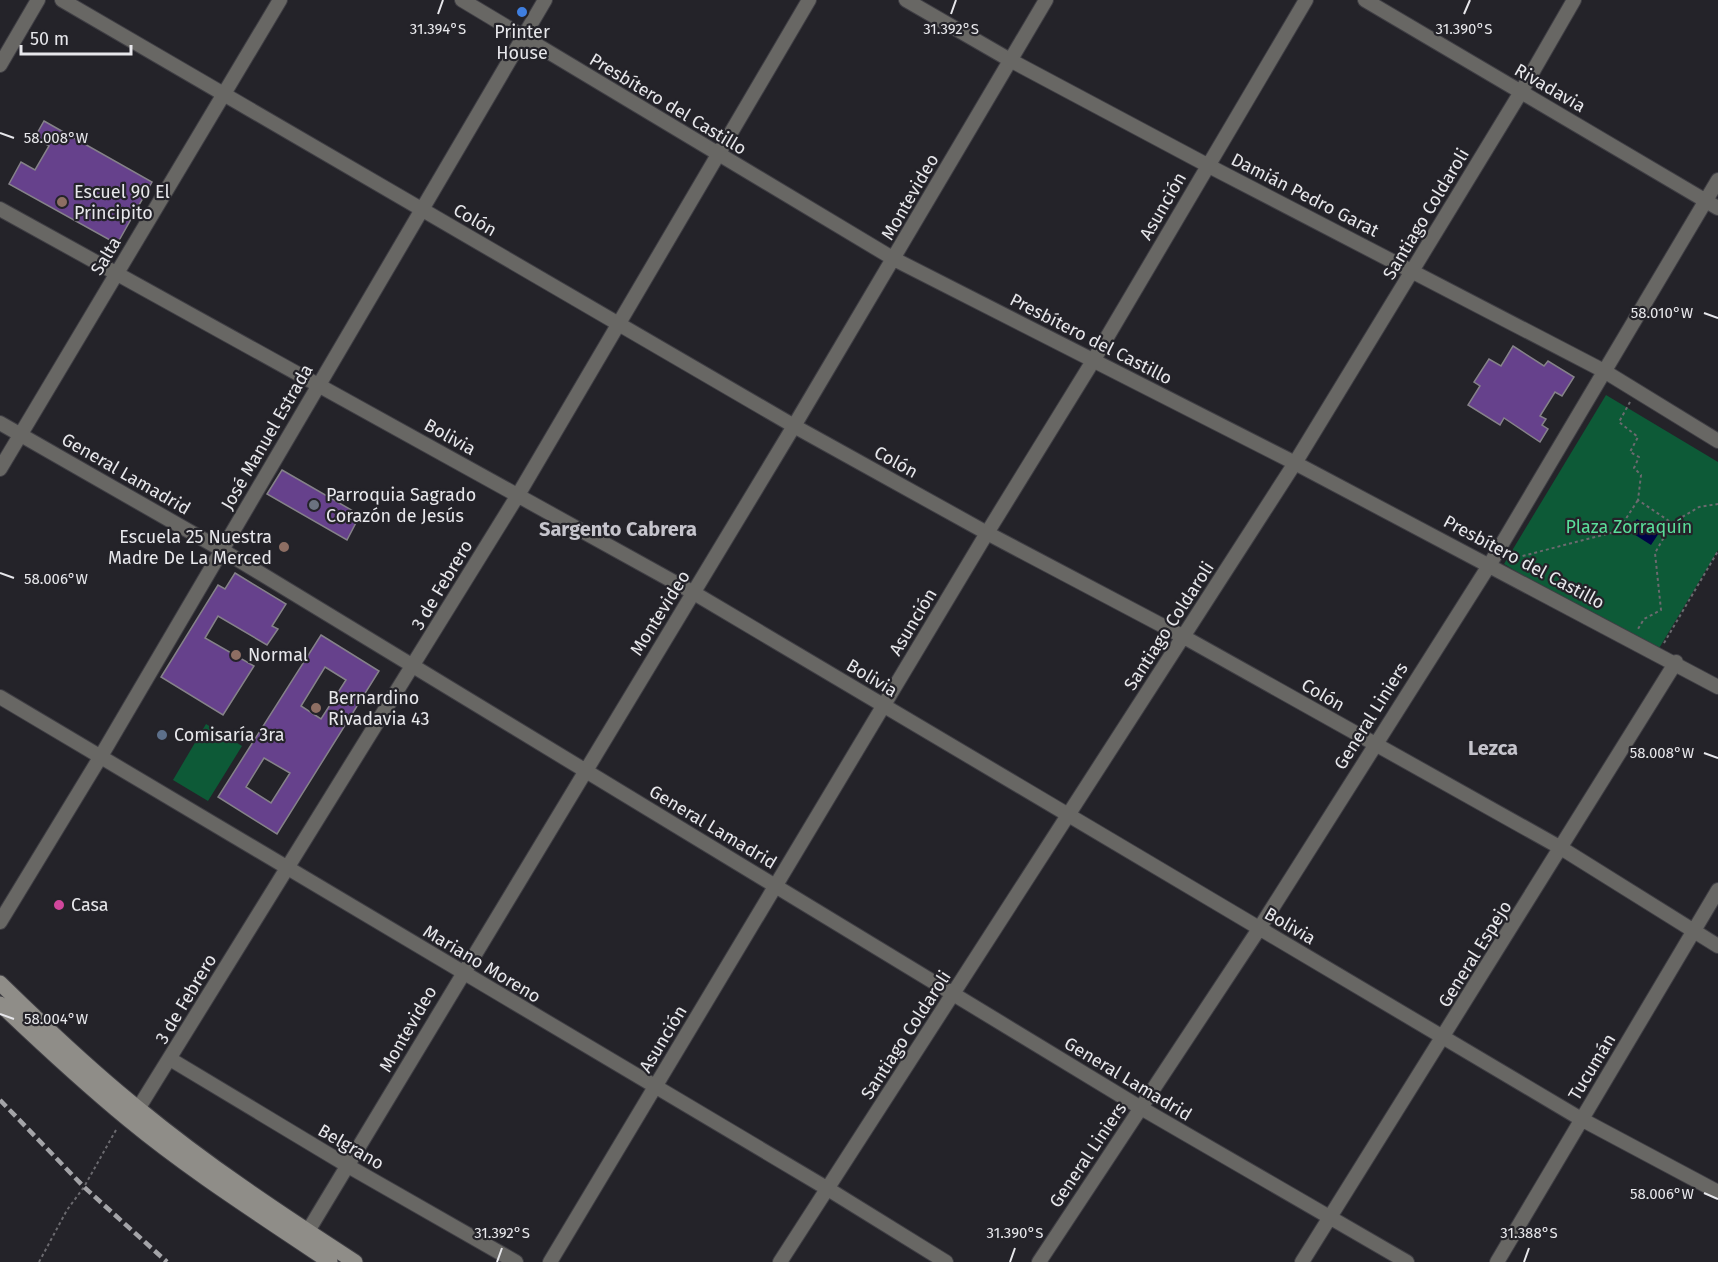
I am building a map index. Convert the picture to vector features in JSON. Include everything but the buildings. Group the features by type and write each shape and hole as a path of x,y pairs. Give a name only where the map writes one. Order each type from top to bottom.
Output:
{"main road":[{"path":"0,983 67,1049 129,1119"},
{"path":"0,1004 129,1119 305,1237 356,1262"},
{"path":"305,1237 330,1262"}],"street":[{"path":"0,65 38,0"},
{"name":"Colón","path":"62,0 794,426 987,533 1184,637 1373,745 1561,848 1718,946"},
{"name":"Salta","path":"0,469 222,93 280,0"},
{"name":"Presbítero del Castillo","path":"462,0 894,259 1490,564 1676,662 1718,687"},
{"name":"José Manuel Estrada","path":"0,922 101,756 545,0"},
{"name":"3 de Febrero","path":"129,1119 170,1059 518,495 809,0"},
{"name":"Damián Pedro Garat","path":"906,0 1010,60 1207,165 1604,371 1718,441"},
{"name":"Montevideo","path":"305,1237 462,973 694,593 1046,0"},
{"name":"Asunción","path":"550,1262 987,533 1093,361 1306,0"},
{"name":"Rivadavia","path":"1365,0 1712,205"},
{"name":"Santiago Coldaroli","path":"780,1262 1295,463 1414,271 1574,0"},
{"name":"General Liniers","path":"1039,1262 1259,929 1373,745 1490,564 1604,371 1712,205 1718,180"},
{"name":"Bolivia","path":"0,209 320,384 694,593 1259,929 1445,1036 1581,1119 1718,1192"},
{"name":"General Lamadrid","path":"0,423 222,550 1141,1108 1407,1262"},
{"name":"General Espejo","path":"1302,1262 1445,1036 1676,662"},
{"name":"Mariano Moreno","path":"0,697 654,1088 828,1189 946,1262"},
{"name":"Tucumán","path":"1497,1262 1718,890"},
{"name":"Belgrano","path":"170,1059 348,1166 516,1262"}],"path":[{"path":"1490,564 1618,531 1638,500 1641,475 1634,468 1639,457 1630,452 1638,437 1619,422 1636,391"},
{"path":"1638,500 1672,523"},
{"path":"1631,639 1644,619 1652,612 1661,610 1655,553 1672,523 1699,507 1718,504"},
{"path":"1658,653 1718,551"},
{"path":"39,1262 67,1210 129,1119"}],"green space":[{"name":"Plaza Zorraquín","path":"1606,395 1718,462 1718,550 1655,655 1504,564"},
{"path":"206,724 242,746 208,801 173,780"}],"shaded area":[{"path":"1637,519 1659,533 1651,545 1629,531"}],"railway":[{"path":"0,1100 84,1187 167,1262"}],"place":[{"name":"Printer House","path":"522,12"},
{"name":"Escuel 90 El Principito","path":"62,202"},
{"name":"Parroquia Sagrado Corazón de Jesús","path":"314,505"},
{"name":"Escuela 25 Nuestra Madre De La Merced","path":"284,547"},
{"name":"Normal","path":"236,655"},
{"name":"Bernardino Rivadavia 43","path":"316,708"},
{"name":"Comisaría 3ra","path":"162,735"},
{"name":"Casa","path":"59,905"}],"district":[{"name":"Sargento Cabrera","path":"618,529"},
{"name":"Lezca","path":"1493,748"}]}
